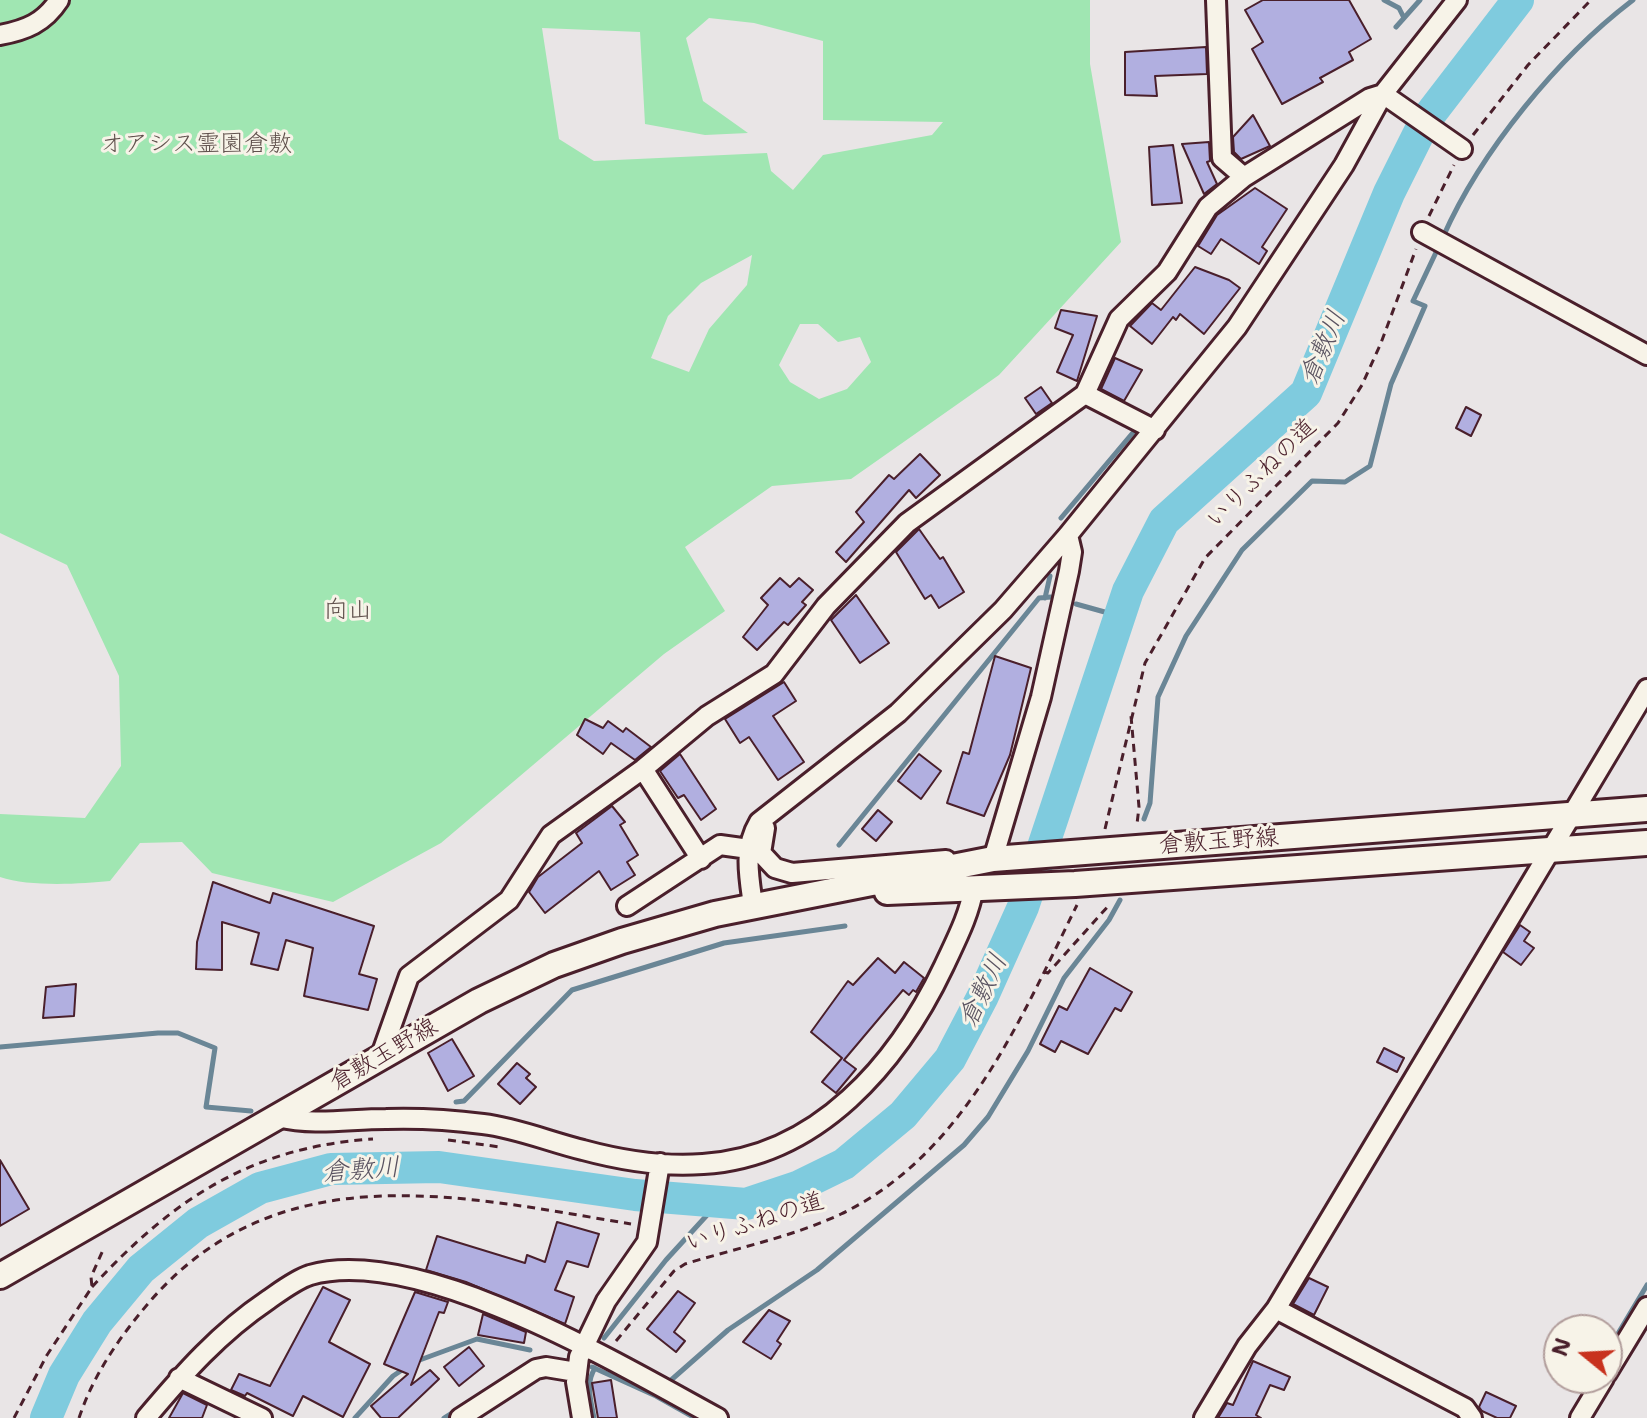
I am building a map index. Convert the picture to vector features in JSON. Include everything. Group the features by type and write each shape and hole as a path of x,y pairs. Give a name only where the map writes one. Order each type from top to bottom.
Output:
{"main road":[{"name":"倉敷玉野線","path":"0,1276 479,1001 554,965 622,941 753,905 993,859 1647,809"},
{"name":"倉敷玉野線","path":"795,897 981,887 1078,890 1647,843"}],"street":[{"path":"0,35 29,29 52,11 59,0"},
{"path":"1216,0 1222,158 1244,177"},
{"path":"753,905 751,835 771,810 898,713 1003,610 1068,535 1237,327 1457,0"},
{"path":"380,1058 409,976 509,900 551,835 643,769 707,716 774,674 826,606 907,523 1085,394 1119,319 1167,272 1208,207 1244,177 1370,98 1390,98 1460,148"},
{"path":"1434,237 1647,355"},
{"path":"1085,394 1155,430"},
{"path":"771,810 762,836 761,853 775,868 792,873 930,860 993,859 1041,697 1062,610 1072,552 1068,535"},
{"path":"1204,1418 1247,1346 1276,1309 1647,689"},
{"path":"643,769 701,859"},
{"path":"627,906 720,845 749,849"},
{"path":"278,1117 311,1124 385,1119 487,1124 593,1153 660,1167 743,1157 822,1123 878,1069 921,1013 981,887"},
{"path":"582,1418 576,1372 584,1344 606,1301 633,1266 652,1224 660,1167"},
{"path":"146,1418 216,1338 260,1305 308,1276 331,1272 375,1272 432,1284 584,1344 718,1418"},
{"path":"1623,1347 1647,1307"},
{"path":"1276,1309 1465,1408 1472,1418"},
{"path":"460,1418 536,1369 546,1367 576,1372"},
{"path":"179,1378 262,1418"},
{"path":"1580,1418 1595,1394"}],"path":[{"name":"いりふねの道","path":"1104,833 1145,663 1205,558 1260,500 1302,463 1338,423 1362,385 1434,237 1460,148 1528,65 1591,0"},
{"path":"1131,712 1139,807 1137,824"},
{"name":"いりふねの道","path":"602,1356 674,1271 685,1264 830,1218 890,1183 968,1105 993,1069 1044,972 1078,890"},
{"path":"1044,972 1048,973 1110,904"},
{"path":"14,1418 47,1355 92,1287 128,1247 166,1215 235,1171 277,1154 326,1142 378,1139"},
{"path":"444,1140 511,1149"},
{"path":"79,1418 107,1358 166,1284 246,1226 296,1206 341,1197 412,1196 652,1224"},
{"path":"92,1287 91,1277 103,1250"}],"green space":[{"name":"向山","path":"0,0 1090,0 1090,64 1121,242 999,375 851,479 772,486 685,547 725,611 664,654 441,843 333,902 212,873 182,842 140,843 110,881 40,883 0,877 0,814 85,818 121,766 119,676 67,565 0,533","holes":["709,18 754,23 823,41 823,120 943,122 932,135 823,155 793,190 771,171 767,153 594,161 559,139 542,28 640,32 645,124 705,135 748,133 703,101 686,38","752,255 747,285 709,329 689,372 651,358 668,316 701,283","800,324 818,324 838,342 860,337 871,362 847,389 819,399 790,382 779,365"]}],"building":[{"path":"1263,0 1349,0 1371,39 1349,52 1353,60 1320,78 1323,82 1282,104 1252,49 1263,42 1245,10"},
{"path":"1206,47 1207,74 1155,76 1157,96 1125,95 1125,52"},
{"path":"1253,115 1270,146 1241,159 1234,152 1233,137"},
{"path":"1209,142 1210,161 1207,162 1217,184 1204,194 1182,144"},
{"path":"1173,145 1182,203 1152,205 1149,147"},
{"path":"1255,188 1287,209 1262,247 1267,251 1259,264 1221,239 1211,254 1198,246 1217,215"},
{"path":"1195,267 1229,280 1240,288 1204,334 1180,314 1176,320 1173,317 1152,344 1130,326 1152,303 1161,310"},
{"path":"1061,310 1097,316 1077,381 1057,372 1073,335 1055,328"},
{"path":"1115,358 1142,370 1124,401 1101,389"},
{"path":"1041,387 1052,403 1036,414 1025,398"},
{"path":"1466,407 1481,415 1471,436 1456,428"},
{"path":"920,454 940,475 916,498 909,490 846,562 836,552 864,522 856,512 889,475 894,479"},
{"path":"919,529 940,559 943,557 964,592 939,608 931,595 925,599 896,552"},
{"path":"780,578 790,587 799,578 813,590 802,602 806,605 788,625 784,622 757,650 743,637 768,605 761,598"},
{"path":"856,595 889,643 860,663 831,620"},
{"path":"995,656 1031,668 1010,755 984,816 947,803 963,752 969,754"},
{"path":"784,682 796,701 773,716 804,762 778,780 749,737 740,743 725,719"},
{"path":"585,719 603,728 608,721 623,732 626,728 651,747 635,760 611,743 603,754 577,735"},
{"path":"680,754 716,809 701,820 684,795 678,798 660,771"},
{"path":"919,754 941,771 921,799 898,781"},
{"path":"612,806 625,822 620,825 638,855 627,862 635,875 611,890 599,871 545,913 529,892 538,877 582,843 576,833"},
{"path":"878,810 892,822 876,841 862,829"},
{"path":"213,882 270,903 273,893 374,926 359,974 377,979 368,1010 304,996 313,948 286,940 278,970 251,964 259,933 222,922 222,970 196,969 197,942"},
{"path":"1520,925 1530,932 1524,941 1534,948 1521,965 1503,952"},
{"path":"878,958 895,973 904,962 924,978 916,992 913,990 909,995 903,990 844,1060 856,1069 836,1093 822,1082 842,1058 811,1032 848,981 853,985"},
{"path":"1090,968 1132,992 1121,1011 1115,1008 1088,1054 1061,1041 1055,1052 1040,1044 1059,1006 1067,1010"},
{"path":"76,984 74,1016 43,1018 46,987"},
{"path":"452,1039 474,1076 448,1091 428,1053"},
{"path":"1384,1048 1404,1058 1397,1072 1377,1062"},
{"path":"517,1063 530,1074 526,1078 536,1087 520,1104 498,1084"},
{"path":"0,1160 29,1209 0,1226"},
{"path":"557,1222 599,1234 588,1267 567,1261 555,1290 574,1297 565,1324 466,1282 426,1270 437,1236 525,1263 527,1255 545,1262"},
{"path":"1309,1278 1328,1287 1314,1315 1293,1304"},
{"path":"323,1287 350,1300 329,1342 370,1364 343,1417 303,1396 293,1416 247,1393 245,1396 231,1390 239,1374 270,1386"},
{"path":"678,1291 695,1303 674,1332 685,1341 676,1352 647,1329"},
{"path":"415,1292 448,1302 444,1313 439,1312 411,1385 430,1370 439,1379 398,1418 381,1418 371,1406 408,1374 384,1364"},
{"path":"769,1310 790,1321 777,1341 781,1344 771,1359 743,1342"},
{"path":"483,1314 526,1332 524,1343 478,1335"},
{"path":"469,1347 484,1366 459,1386 444,1367"},
{"path":"1253,1361 1290,1377 1284,1390 1270,1385 1256,1415 1261,1418 1218,1418 1227,1403 1233,1405"},
{"path":"611,1380 617,1418 598,1418 592,1383"},
{"path":"1486,1392 1516,1406 1510,1418 1497,1418 1482,1411 1479,1407"},
{"path":"183,1393 207,1405 202,1418 169,1418"}],"waterway":[{"path":"1384,0 1399,8 1404,18"},
{"path":"1396,27 1420,0"},
{"name":"倉敷川","path":"46,1418 64,1375 97,1322 141,1269 198,1223 260,1188 331,1169 439,1167 635,1195 746,1204 797,1187 844,1164 903,1115 950,1059 983,996 1023,907 1128,591 1164,521 1306,393 1389,193 1425,121 1518,0"},
{"path":"1443,237 1478,172 1524,108 1577,49 1633,0"},
{"path":"1144,819 1150,803 1158,697 1186,636 1242,550 1312,481 1345,482 1370,466 1391,384 1425,306 1413,301 1439,246"},
{"path":"1061,518 1136,429"},
{"path":"1045,598 1050,576"},
{"path":"839,845 1039,598 1051,597"},
{"path":"1076,604 1119,616"},
{"path":"670,1381 728,1330 817,1270 964,1145 988,1117 1028,1051 1064,978 1109,920 1120,900"},
{"path":"456,1102 464,1101 572,990 724,943 845,926"},
{"path":"0,1047 178,1033 215,1048 206,1107 251,1111"},
{"path":"604,1338 666,1260 719,1202"},
{"path":"1623,1325 1647,1285"},
{"path":"417,1361 477,1339 530,1350"},
{"path":"592,1367 656,1396 659,1392"},
{"path":"355,1418 393,1376 405,1368"},
{"path":"594,1418 589,1386 595,1368"},
{"path":"656,1396 695,1418"},
{"path":"444,1418 460,1408"}],"park label":[{"name":"オアシス霊園倉敷","path":"196,145"}]}
